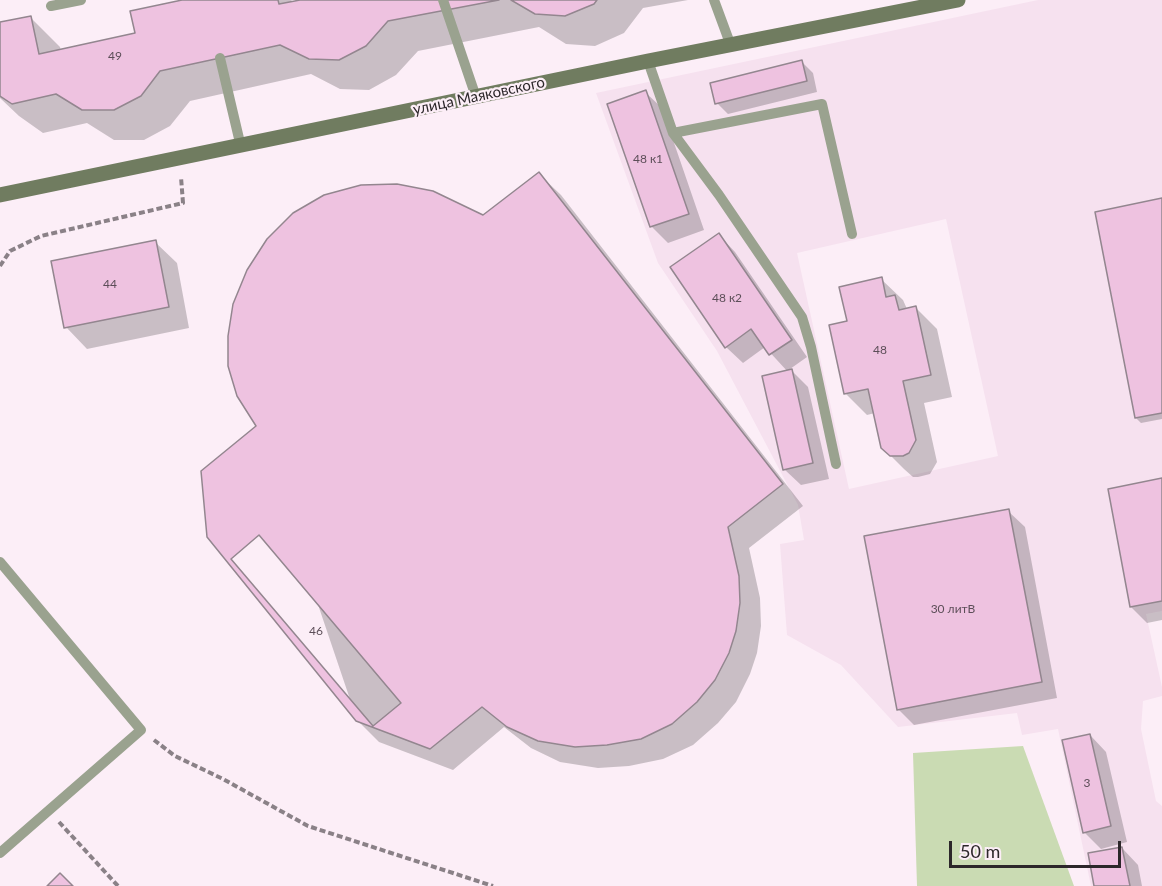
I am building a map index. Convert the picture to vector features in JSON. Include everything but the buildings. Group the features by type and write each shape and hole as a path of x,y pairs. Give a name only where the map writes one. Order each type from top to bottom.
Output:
{"street":[{"name":"улица Маяковского","path":"0,195 648,61 958,0"}],"lane":[{"path":"51,6 81,0"},
{"path":"443,0 476,97"},
{"path":"714,0 731,46"},
{"path":"219,58 241,147"},
{"path":"648,61 673,133 719,195 802,317 811,346 836,464"},
{"path":"673,133 822,104 852,234"},
{"path":"0,562 141,730 0,853"}],"path":[{"path":"0,266 10,251 41,236 183,203 181,177"},
{"path":"141,730 174,756 222,779 308,826 493,886"},
{"path":"49,810 118,886"}],"shaded area":[{"path":"1038,0 1162,0 1162,611 1146,614 1162,696 1143,701 1141,729 1156,801 1162,806 1162,886 1091,886 1058,729 1022,735 1017,713 898,727 841,665 787,635 780,544 804,540 798,505 717,351 658,263 596,93","holes":["946,219 998,456 849,489 797,253"]}],"green space":[{"path":"1023,746 1074,886 917,886 913,753"}]}
